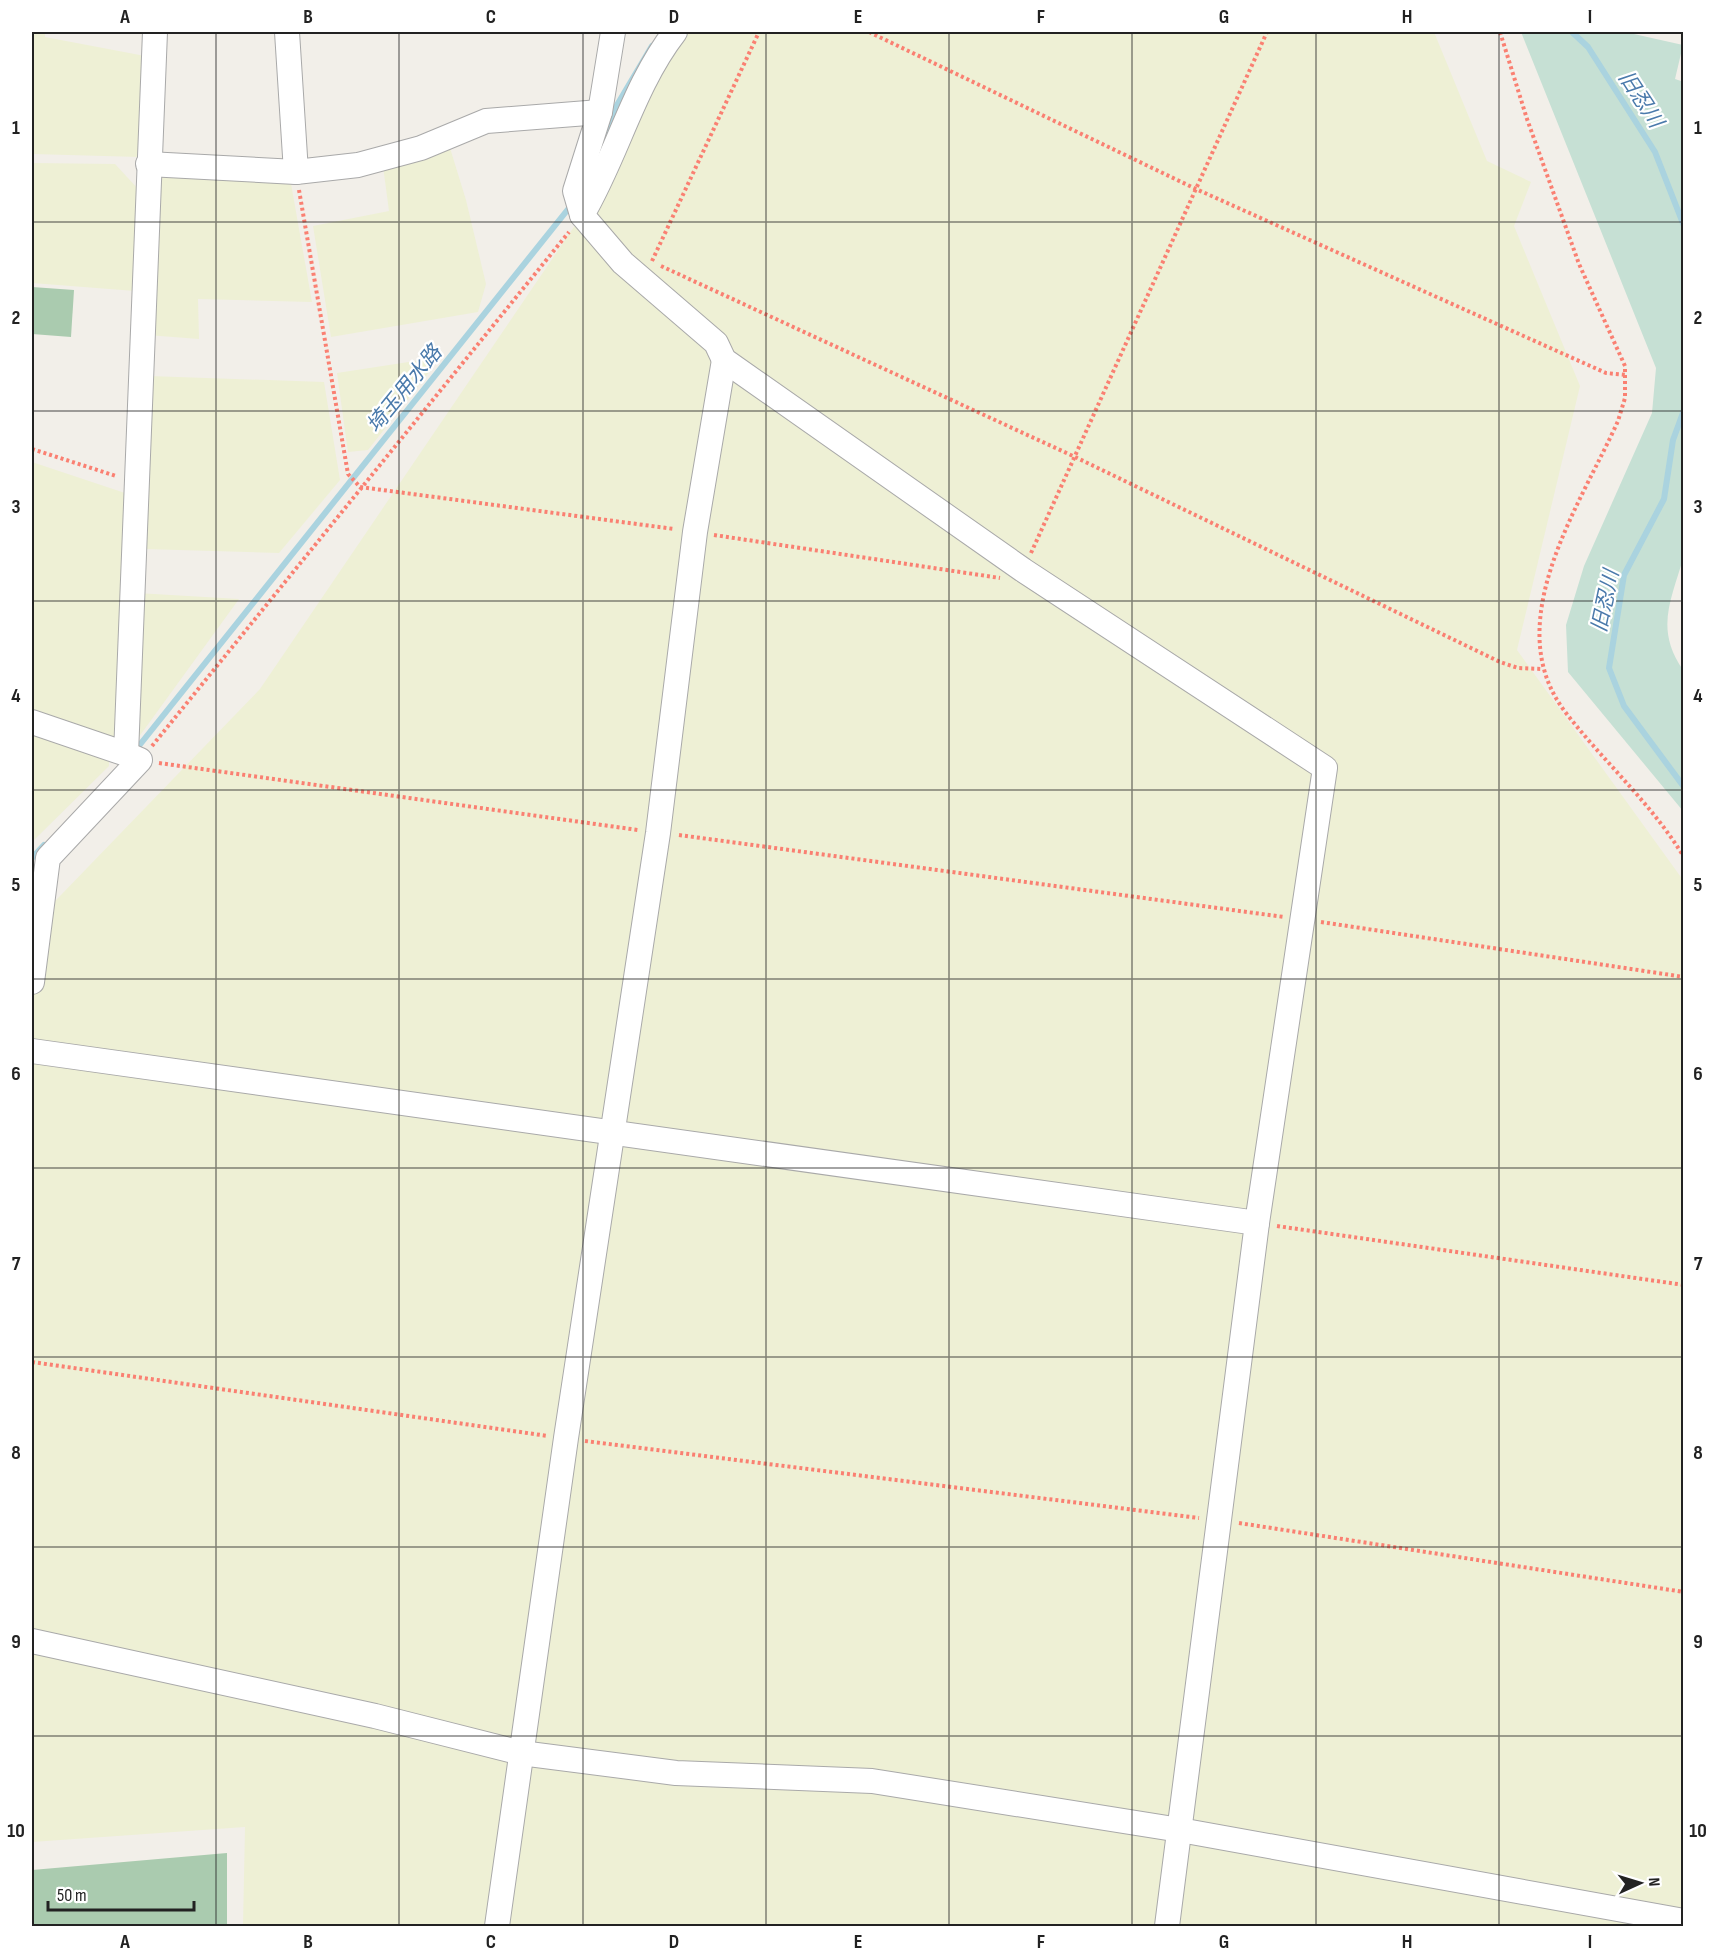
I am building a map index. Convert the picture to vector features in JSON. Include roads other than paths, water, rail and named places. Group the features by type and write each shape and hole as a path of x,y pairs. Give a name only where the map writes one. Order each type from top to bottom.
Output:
{"street":[{"path":"32,981 48,858 133,757 136,483 155,32"},
{"path":"287,32 296,172"},
{"path":"613,32 600,112 575,191 582,215 623,263 716,343 724,360 1023,570 1325,768 1257,1224 1167,1926"},
{"path":"582,215 598,189 657,54 675,32"},
{"path":"148,164 296,172 358,165 420,148 486,121 600,112"},
{"path":"497,1926 566,1438 658,833 695,532 724,360"},
{"path":"32,722 133,757"},
{"path":"32,1052 1257,1224"},
{"path":"32,1641 375,1716 521,1753 676,1773 872,1782 1180,1830 1683,1921"}],"waterway":[{"name":"旧忍川","path":"1572,32 1588,47 1655,152 1684,226"},
{"name":"埼玉用水路","path":"601,146 617,105 652,46"},
{"name":"埼玉用水路","path":"138,747 573,203"},
{"name":"旧忍川","path":"1684,410 1673,440 1664,499 1624,575 1609,668 1624,706 1684,787"},
{"name":"埼玉用水路","path":"32,858 44,845"}]}
